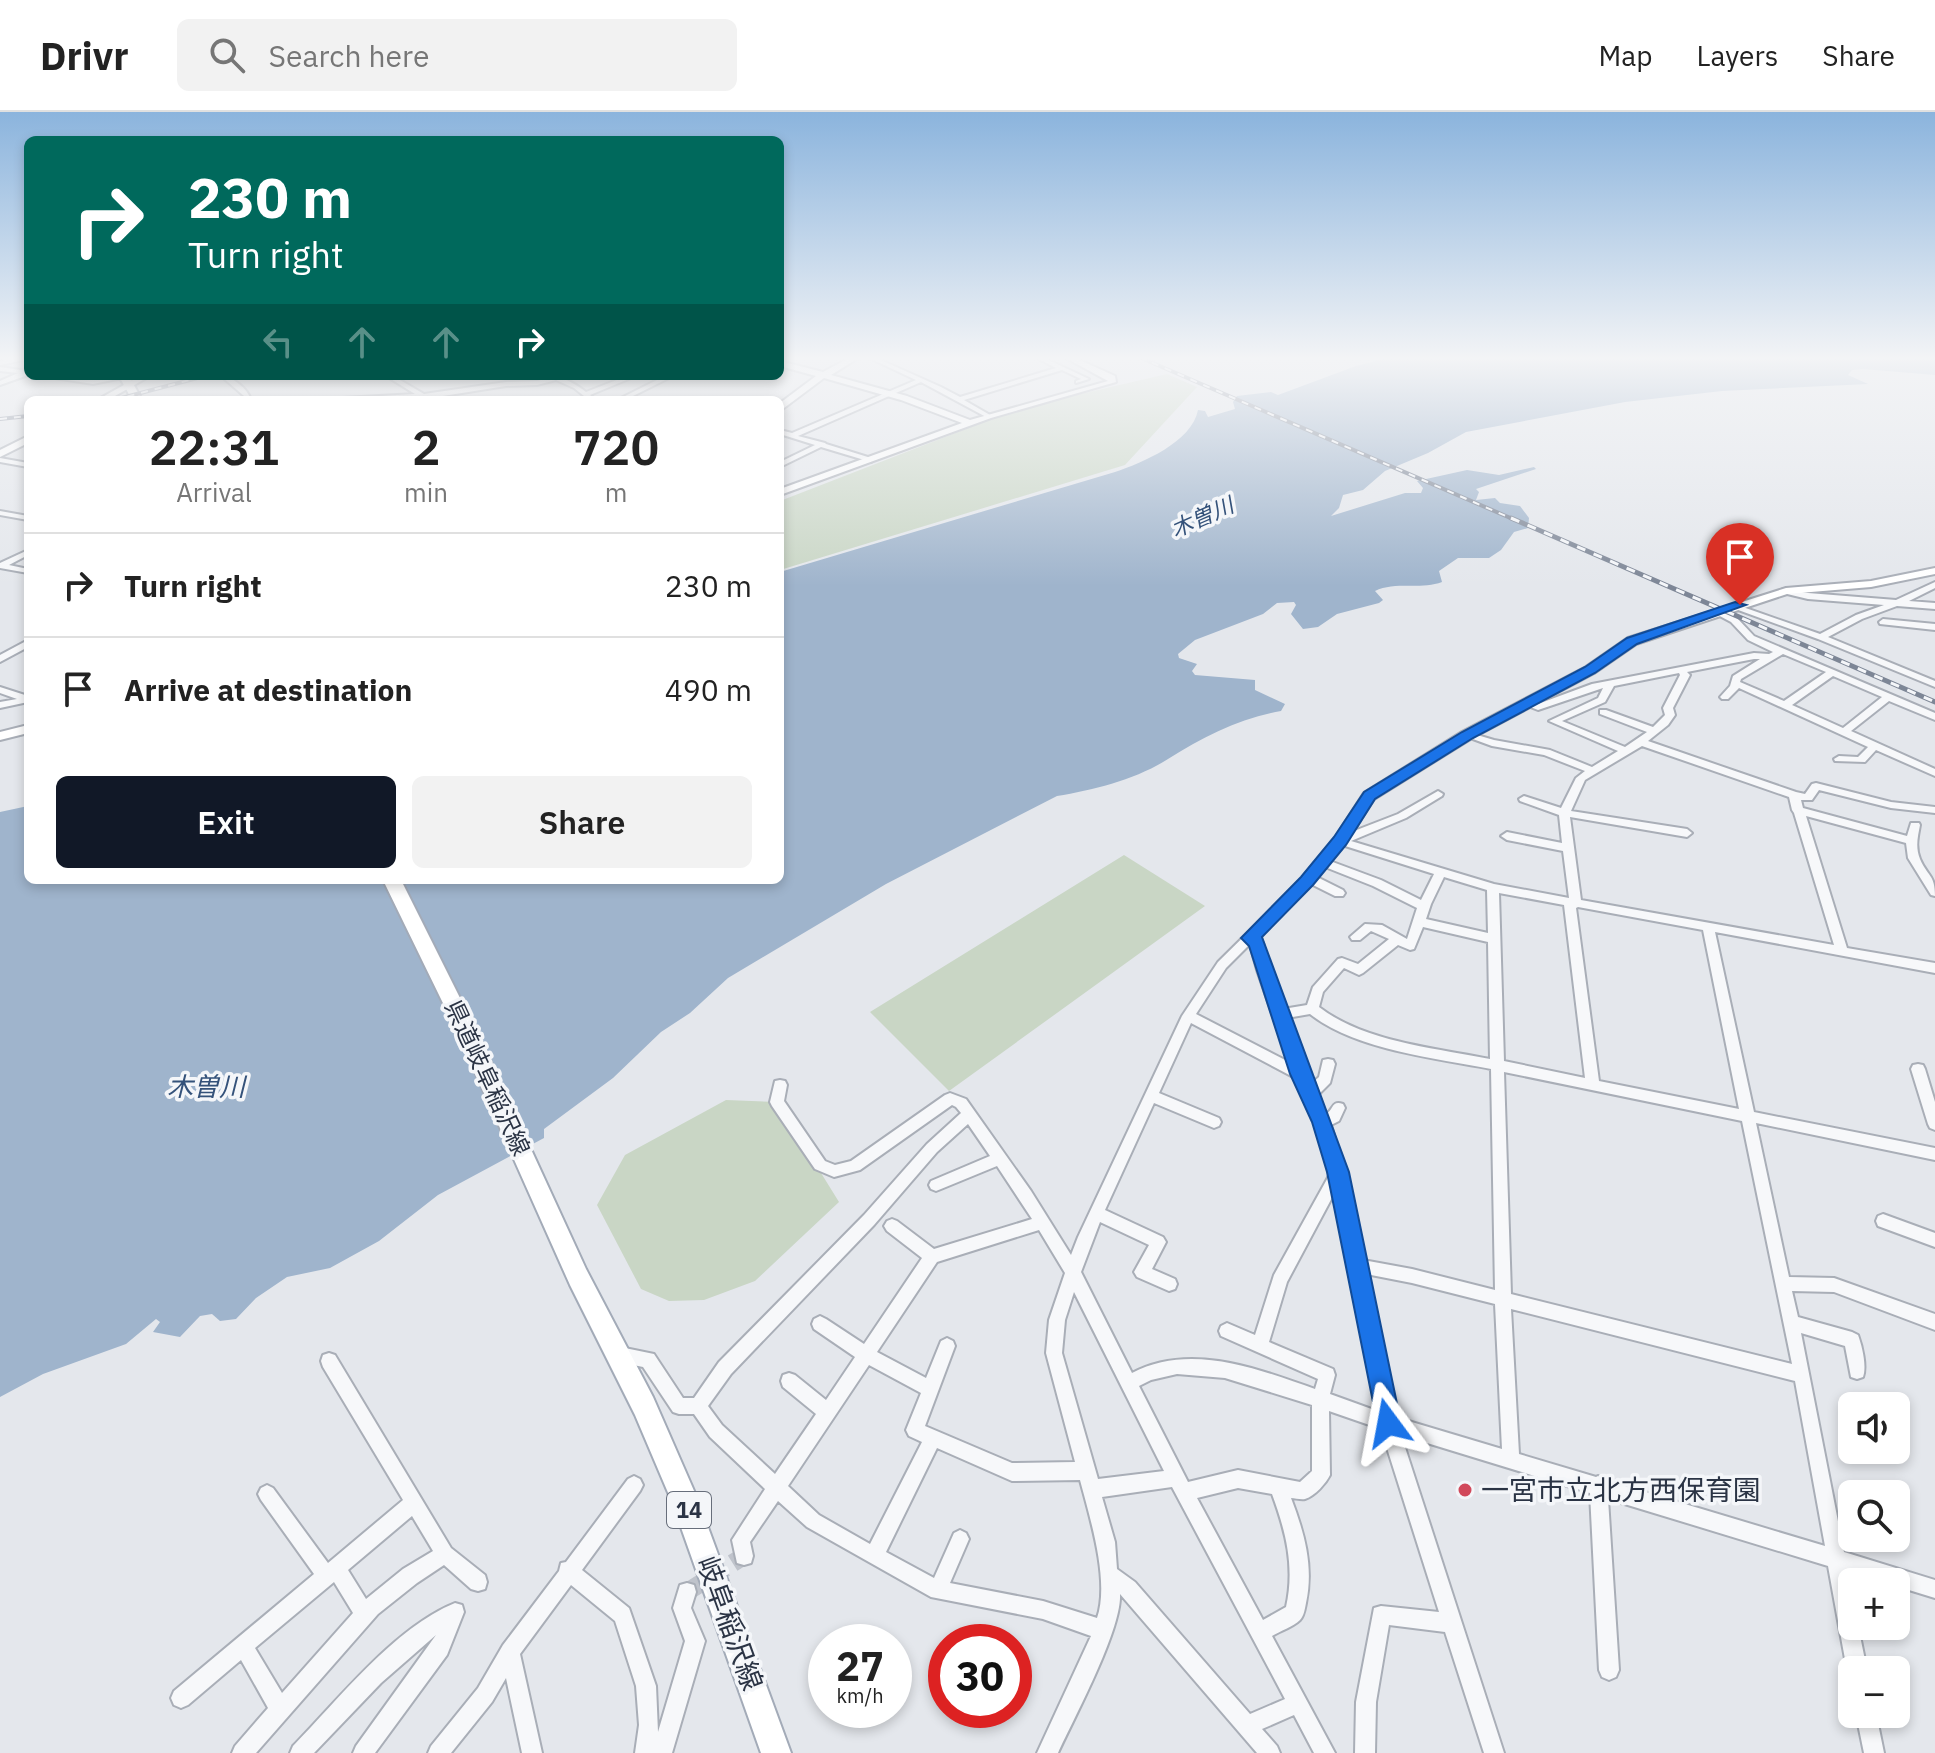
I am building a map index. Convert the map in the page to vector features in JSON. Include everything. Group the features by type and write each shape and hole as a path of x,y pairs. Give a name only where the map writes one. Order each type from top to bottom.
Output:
{"main road":[{"name":"県道岐阜稲沢線","path":"394,884 469,1036 578,1277"},
{"name":"岐阜稲沢線","path":"578,1277 620,1355 685,1500 776,1753"}],"street":[{"path":"787,434 868,460"},
{"path":"784,488 942,434"},
{"path":"0,457 24,442"},
{"path":"784,463 823,444"},
{"path":"0,457 24,464"},
{"path":"0,513 24,517"},
{"path":"0,566 24,554"},
{"path":"0,566 24,570"},
{"path":"1047,1753 1103,1630 1111,1605 1106,1542 1054,1353 1057,1320 1072,1271 1188,1016 1222,965 1309,878 1340,841 1369,796 1467,735 1590,670 1632,641 1786,591 1871,584 1935,571"},
{"path":"1821,637 1859,617 1935,585"},
{"path":"1786,591 1935,606"},
{"path":"1734,607 1821,637 1935,684"},
{"path":"1719,612 1734,620 1751,638 1775,654 1831,673 1935,717"},
{"path":"1883,622 1935,627"},
{"path":"0,659 24,645"},
{"path":"1528,703 1538,707 1592,687 1775,654"},
{"path":"1725,697 1736,678 1775,654"},
{"path":"1593,1084 1564,813 1581,778 1641,742 1670,715 1668,708 1685,675 1681,670"},
{"path":"1785,705 1831,673"},
{"path":"1735,683 1935,773"},
{"path":"1609,686 1602,700 1554,721 1626,751"},
{"path":"0,690 24,698"},
{"path":"1844,732 1888,697"},
{"path":"0,705 24,700"},
{"path":"1603,712 1654,731"},
{"path":"0,736 24,730"},
{"path":"1467,735 1492,743 1546,752 1591,770"},
{"path":"1641,742 1794,795 1808,798 1816,786 1891,805 1935,810"},
{"path":"1839,759 1861,760 1875,746"},
{"path":"1340,841 1402,816 1438,794"},
{"path":"1794,795 1842,951"},
{"path":"1524,799 1564,813 1687,833"},
{"path":"1797,810 1911,841"},
{"path":"1915,825 1911,841 1914,858 1935,892"},
{"path":"1507,836 1569,848"},
{"path":"1340,841 1493,888 1935,968"},
{"path":"1322,862 1377,883 1423,906"},
{"path":"1356,937 1369,927 1378,928 1410,946 1421,922 1423,906 1430,899 1440,873"},
{"path":"1309,878 1339,893"},
{"path":"1493,888 1500,1066 1503,1301 1511,1459"},
{"path":"1421,922 1495,939"},
{"path":"1708,927 1784,1284 1854,1656"},
{"path":"1250,938 1257,943 1263,970 1300,1074 1323,1122 1338,1172 1388,1423 1494,1753"},
{"path":"1312,1009 1317,990 1342,962 1359,970 1396,940"},
{"path":"1281,1014 1312,1009 1325,1019 1377,1041 1935,1154"},
{"path":"1188,1016 1300,1074"},
{"path":"1310,1094 1325,1079 1328,1064"},
{"path":"1918,1069 1935,1124"},
{"path":"780,1085 777,1102 820,1165 834,1171 855,1166 950,1099 961,1103 1043,1222 1072,1271 1180,1485 1325,1753"},
{"path":"1152,1096 1214,1122"},
{"path":"1323,1122 1334,1117 1338,1108"},
{"path":"698,1406 725,1368 869,1220 932,1148 969,1114"},
{"path":"936,1185 998,1159"},
{"path":"1260,1345 1280,1280 1338,1172"},
{"path":"1097,1213 1158,1242 1142,1272 1169,1284"},
{"path":"1883,1221 1935,1240"},
{"path":"744,1556 741,1540 932,1257 1043,1222"},
{"path":"892,1226 932,1257"},
{"path":"1355,1265 1412,1276 1802,1375"},
{"path":"1784,1284 1834,1285 1935,1322"},
{"path":"1791,1323 1852,1340 1857,1371"},
{"path":"820,1324 867,1355 931,1390"},
{"path":"1092,1489 1238,1479 1303,1491 1321,1475 1320,1400 1327,1375 1227,1331"},
{"path":"947,1346 915,1430 1012,1472 1086,1471"},
{"path":"620,1355 648,1360 679,1406 698,1406"},
{"path":"329,1361 445,1554 478,1582"},
{"path":"1129,1383 1148,1373 1177,1366 1225,1370 1388,1423 1935,1589"},
{"path":"789,1381 827,1412"},
{"path":"698,1406 716,1431 774,1488 813,1521 874,1556 938,1590 1043,1610 1103,1630"},
{"path":"874,1556 933,1439"},
{"path":"438,1753 485,1695 510,1652 568,1570 634,1485"},
{"path":"1598,1485 1609,1670"},
{"path":"1260,1632 1294,1613 1302,1586 1299,1544 1279,1488"},
{"path":"267,1494 364,1614"},
{"path":"181,1698 414,1502"},
{"path":"938,1590 960,1539"},
{"path":"242,1753 364,1614 410,1576 445,1554"},
{"path":"568,1570 622,1615 646,1686 649,1725 645,1753"},
{"path":"1111,1576 1128,1589 1270,1753"},
{"path":"662,1753 695,1641 682,1608 687,1592"},
{"path":"300,1753 405,1648 436,1622 455,1612 440,1648 363,1753"},
{"path":"1365,1753 1366,1702 1381,1615 1452,1623"},
{"path":"243,1646 280,1709"},
{"path":"510,1652 532,1753"},
{"path":"1248,1725 1298,1703"},
{"path":"1869,1728 1874,1753"}],"green space":[{"path":"954,434 1154,434 1125,465 784,569 784,499"},
{"path":"1124,855 1205,906 949,1091 870,1012"},
{"path":"726,1100 777,1102 839,1202 755,1281 704,1300 669,1301 641,1289 597,1205 625,1155"}],"water":[{"name":"木曽川","path":"1184,434 1463,434 1385,471 1363,490 1343,495 1339,508 1331,516 1405,493 1421,493 1423,488 1417,481 1467,470 1499,475 1534,467 1536,469 1476,489 1479,492 1476,500 1495,498 1500,503 1520,506 1529,518 1528,528 1514,532 1501,550 1489,558 1458,558 1439,571 1442,582 1383,588 1375,591 1383,600 1379,603 1337,614 1318,627 1303,629 1291,614 1296,605 1294,602 1277,603 1263,614 1195,640 1178,654 1179,658 1197,664 1192,671 1195,675 1255,680 1255,690 1285,704 1281,711 1222,729 1129,778 1057,796 886,884 728,978 690,1013 661,1032 613,1078 544,1129 544,1138 438,1195 379,1241 330,1268 287,1277 256,1298 236,1319 220,1321 212,1314 200,1316 180,1337 153,1332 160,1322 156,1319 126,1344 43,1374 0,1397 0,812 24,807 24,884 784,884 784,571 1115,472 1152,457"}],"tunnel":[{"path":"687,1592 744,1556"}],"railway":[{"path":"1316,434 1515,520"},
{"path":"1511,518 1935,702"}],"place":[{"name":"一宮市立北方西保育園","path":"1465,1490"}],"route":[{"path":"1388,1423 1338,1172 1323,1122 1300,1074 1263,970 1257,943 1250,938 1307,881 1340,841 1369,796 1467,735 1590,670 1632,641 1740,605"}]}
